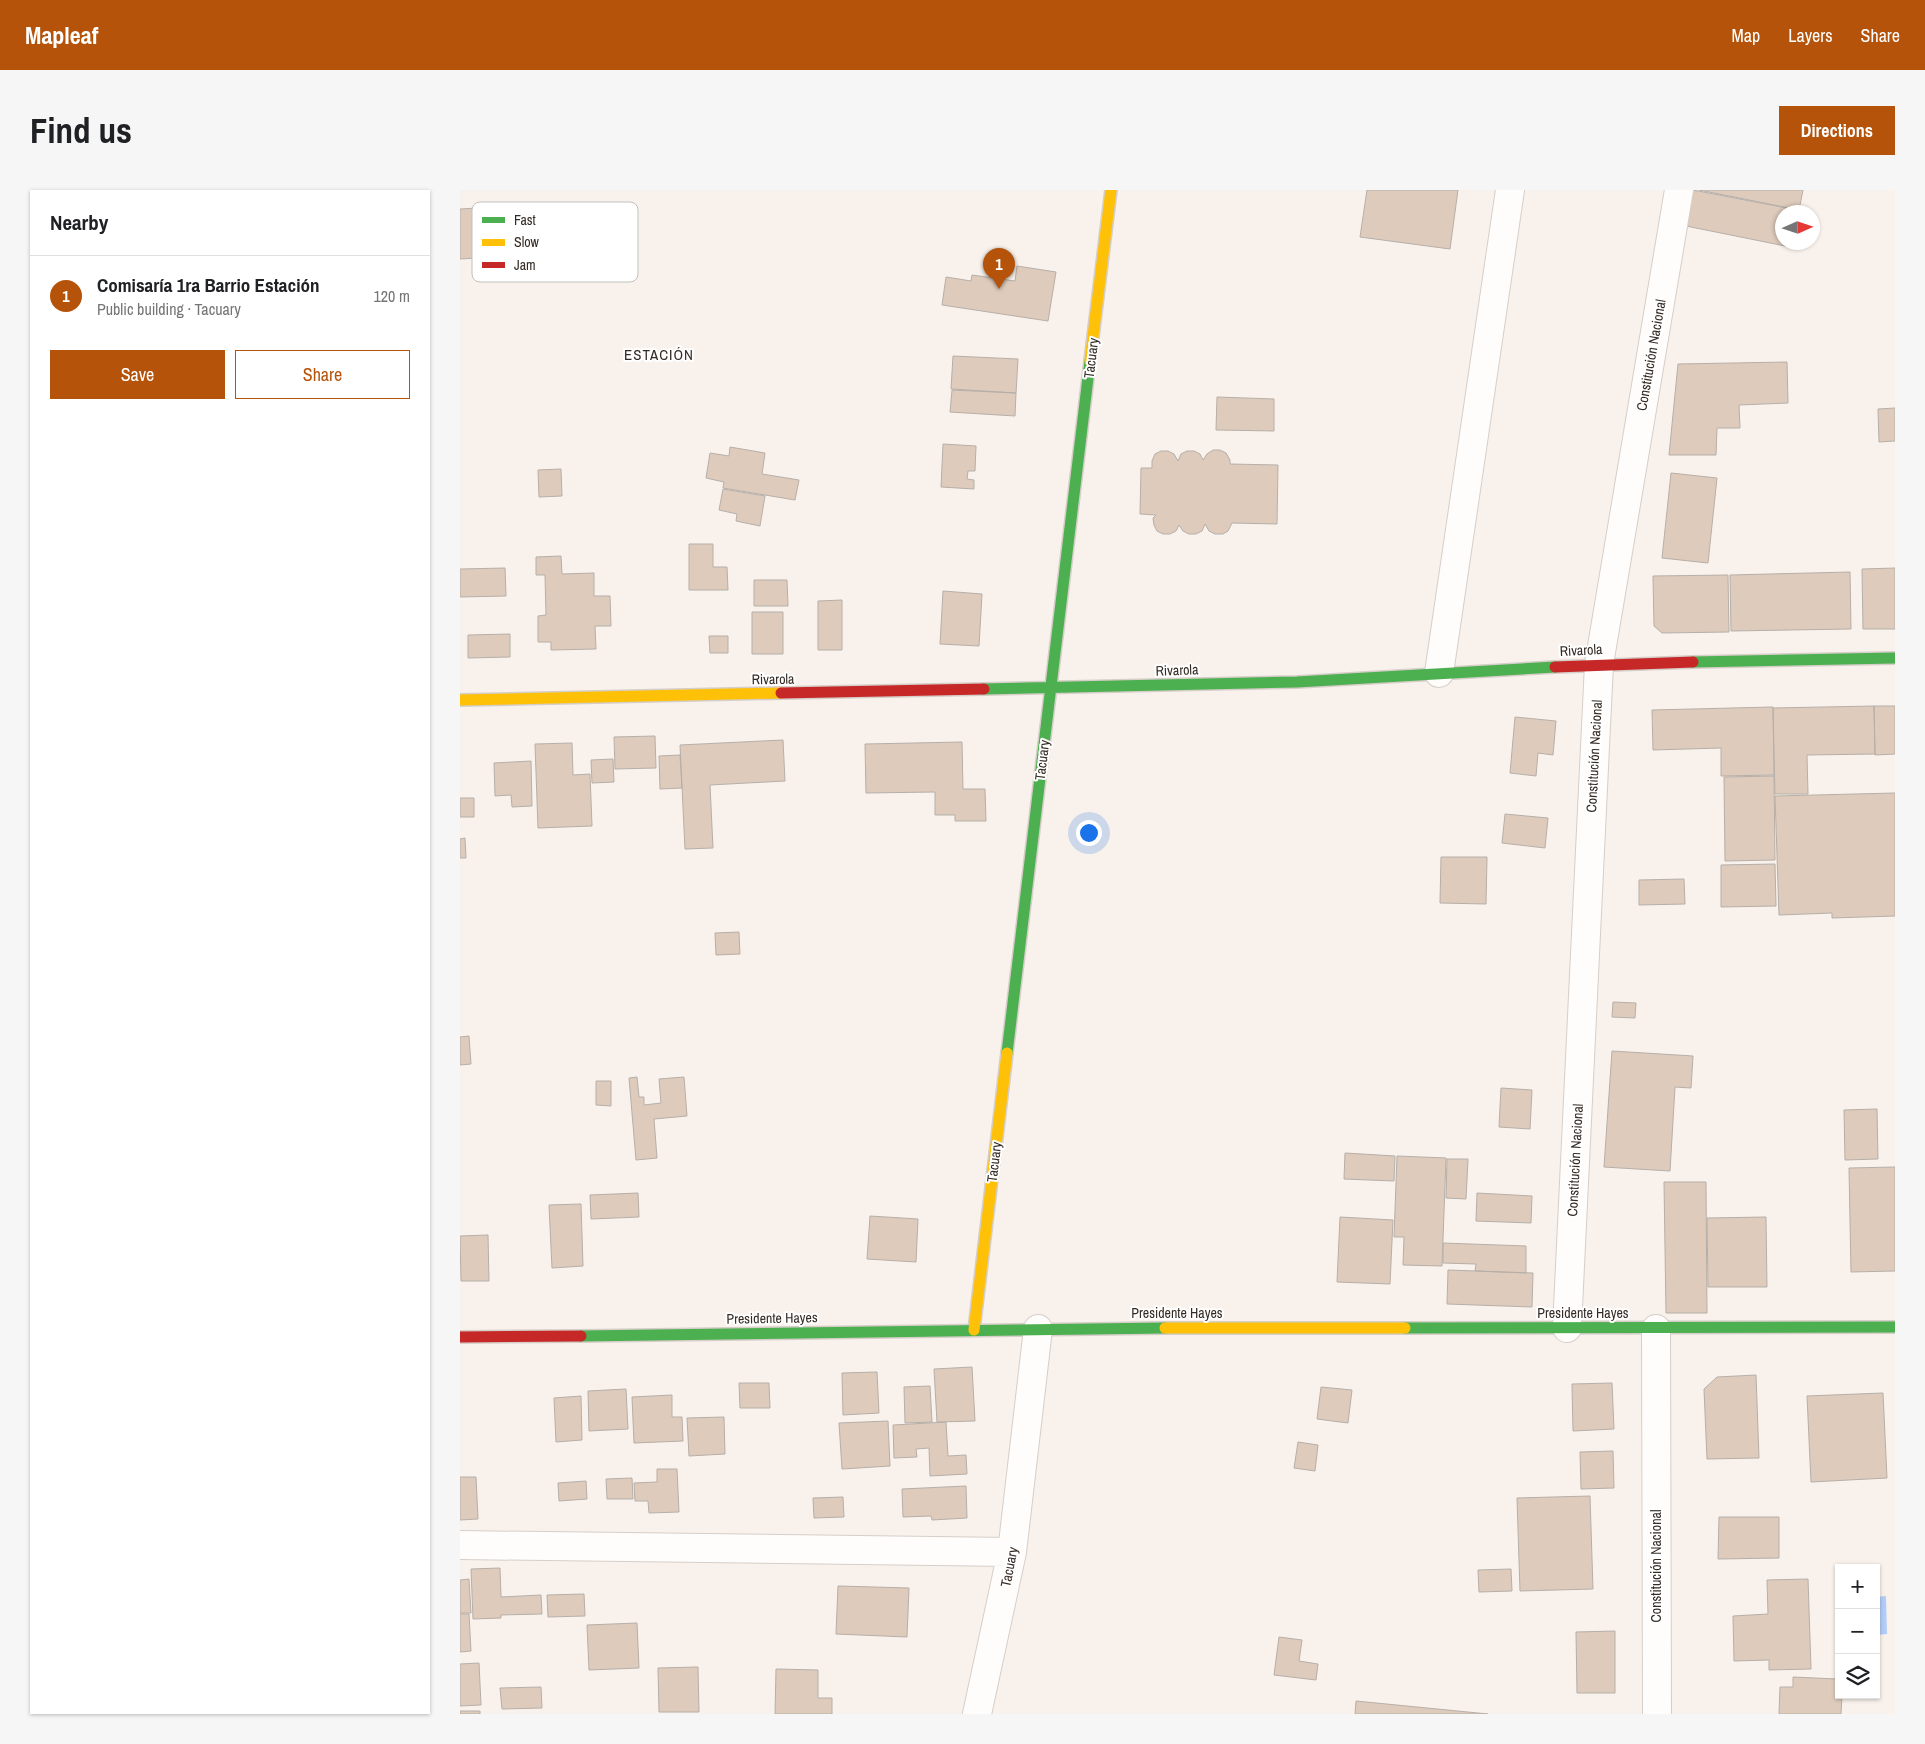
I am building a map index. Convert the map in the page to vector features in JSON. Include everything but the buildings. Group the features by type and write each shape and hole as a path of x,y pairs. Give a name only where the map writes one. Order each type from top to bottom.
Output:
{"street":[{"name":"Tacuary","path":"974,1330 1111,190"},
{"path":"1440,673 1510,190"},
{"name":"Constitución Nacional","path":"1567,1328 1599,664 1679,190"},
{"name":"Rivarola","path":"460,700 1051,689 1297,682 1599,664 1895,658"},
{"name":"Presidente Hayes","path":"460,1337 1038,1329 1895,1327"},
{"name":"Tacuary","path":"977,1714 1012,1552 1038,1329"},
{"name":"Constitución Nacional","path":"1656,1329 1657,1714"},
{"path":"460,1545 1012,1552"}],"water":[{"path":"1886,1596 1887,1634 1880,1635 1880,1597"}],"traffic: fast":[{"path":"1007,1053 1090,361"},
{"path":"1693,662 1895,658"},
{"path":"984,689 1297,682 1555,667"},
{"path":"1405,1328 1895,1327"},
{"path":"581,1336 1165,1328"}],"traffic: slow":[{"path":"1090,361 1111,190"},
{"path":"460,700 781,693"},
{"path":"974,1330 1007,1053"},
{"path":"1165,1328 1405,1328"}],"traffic: jam":[{"path":"1555,667 1693,662"},
{"path":"781,693 984,689"},
{"path":"460,1337 581,1336"}],"place":[{"name":"Comisaría 1ra Barrio Estación","path":"999,289"}],"district":[{"name":"ESTACIÓN","path":"659,355"}]}
